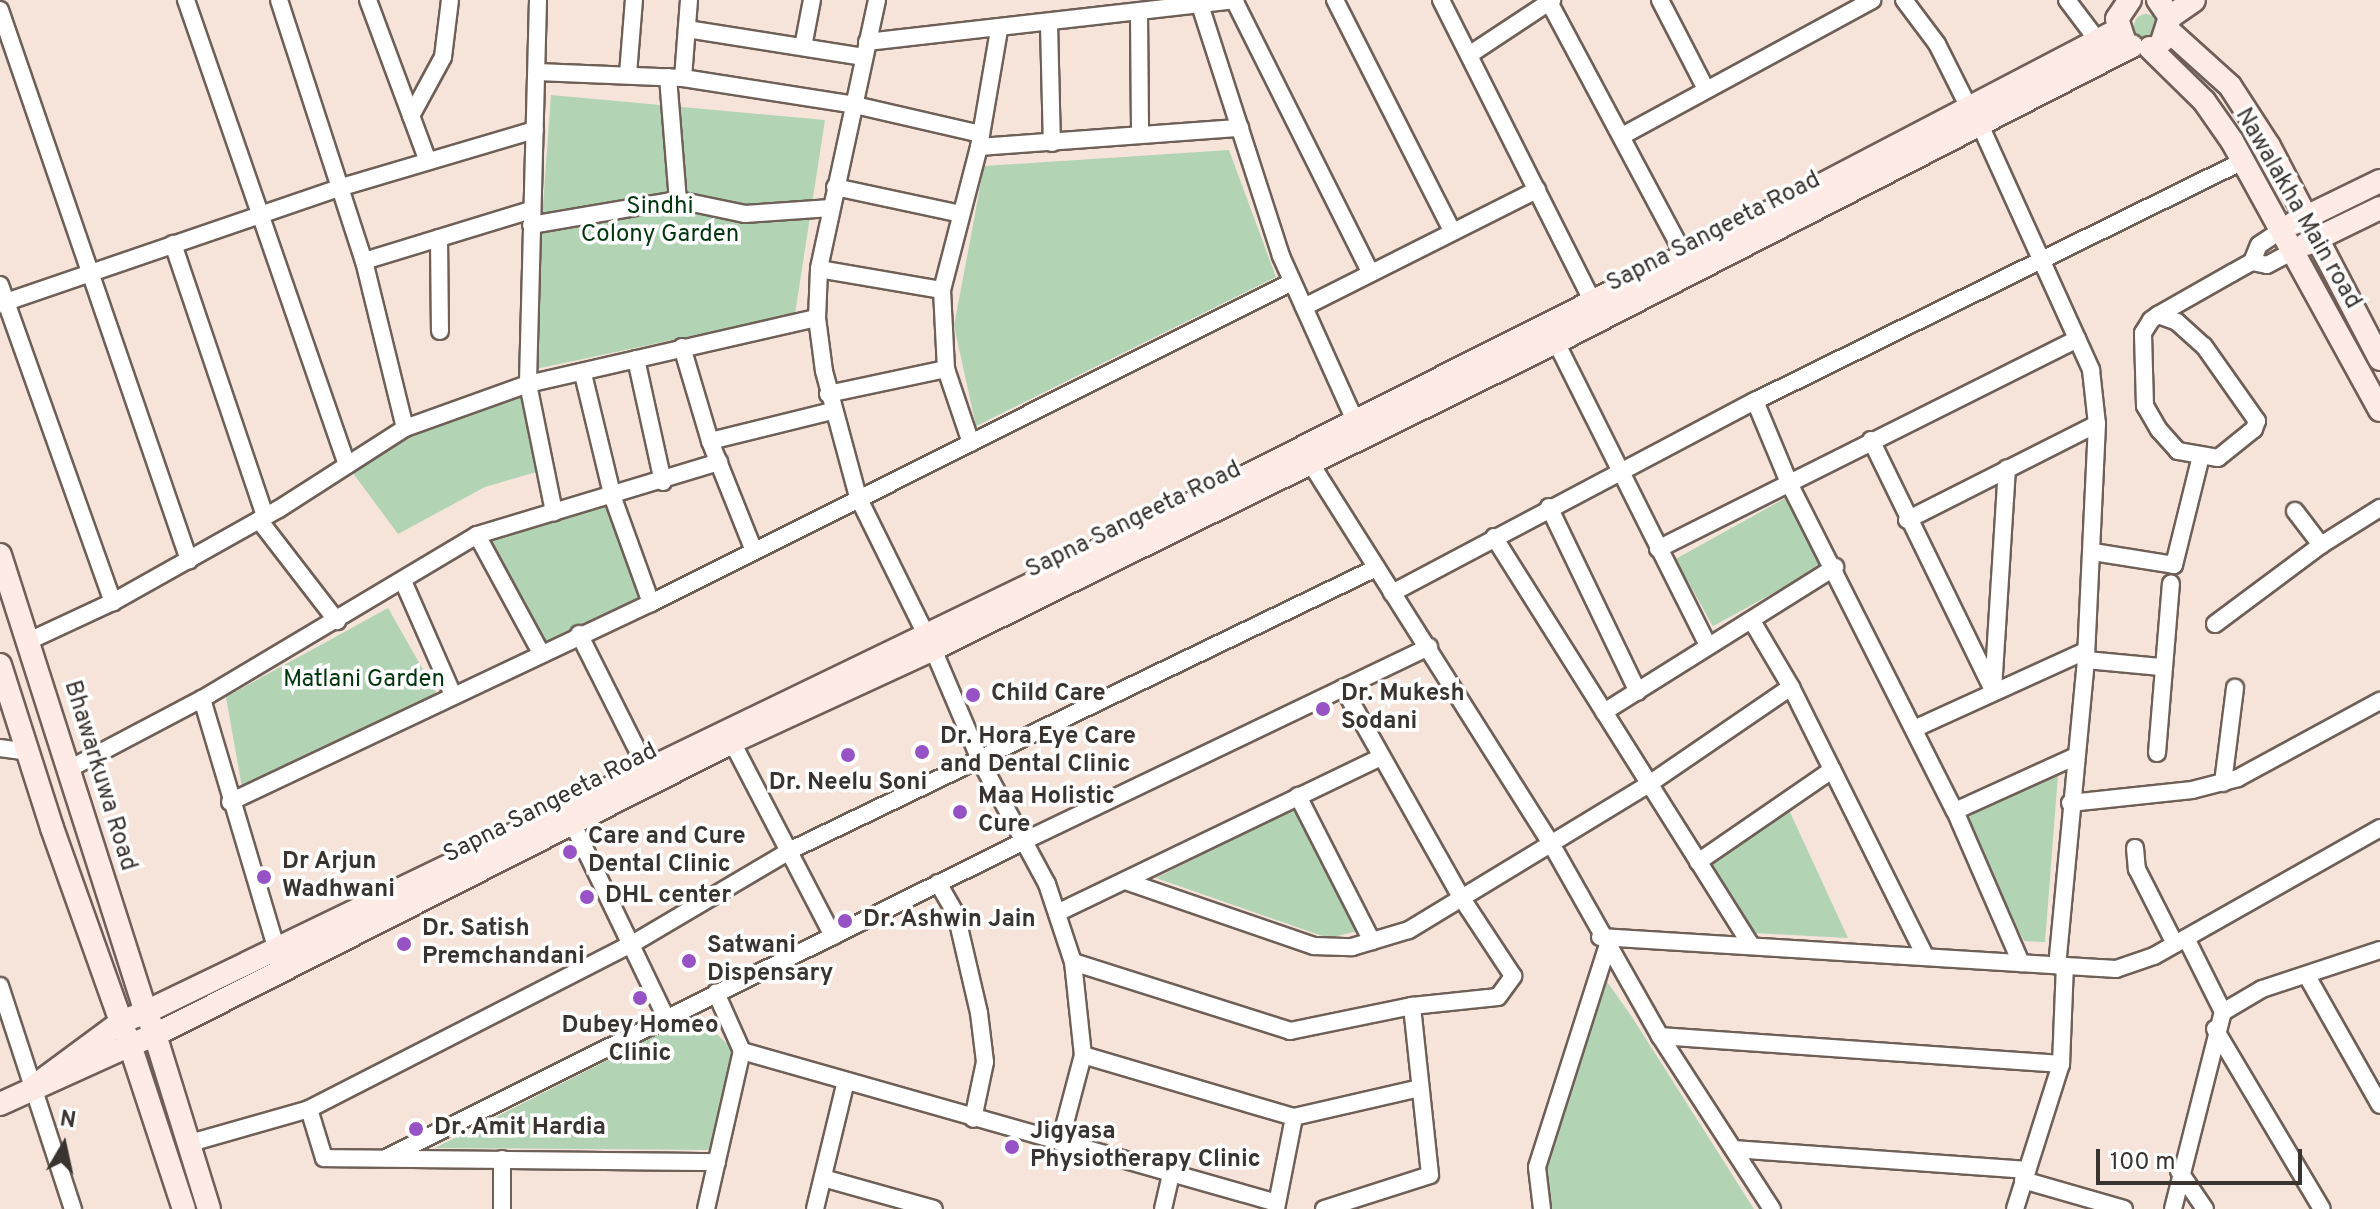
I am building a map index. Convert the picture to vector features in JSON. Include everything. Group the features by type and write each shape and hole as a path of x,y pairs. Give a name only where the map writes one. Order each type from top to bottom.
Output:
{"main road":[{"path":"2130,0 2119,14 2133,41 2164,10 2194,0"},
{"name":"Nawalakha Main road","path":"2164,10 2230,86 2307,215 2377,346"},
{"name":"Sapna Sangeeta Road","path":"33,1087 121,1022 276,948 732,742 1042,579 1556,342 1975,118 2098,41 2133,41"},
{"name":"Sapna Sangeeta Road","path":"1306,455 1355,421 1684,255 2133,41"},
{"name":"Nawalakha Main road","path":"2133,41 2204,101 2283,229 2380,410"},
{"path":"2283,229 2380,181"},
{"path":"2293,251 2380,208"},
{"name":"Bhawarkuwa Road","path":"0,555 31,640 209,1209"},
{"name":"Sapna Sangeeta Road","path":"33,1087 155,1035 569,815 646,767 929,640"},
{"path":"0,665 184,1209"},
{"path":"0,1104 33,1087"}],"street":[{"path":"186,0 347,465"},
{"path":"279,0 364,261 405,428"},
{"path":"368,0 427,159"},
{"path":"411,116 443,57 450,0"},
{"path":"538,0 528,384 554,512"},
{"path":"628,74 634,0"},
{"path":"678,200 675,78 687,29 689,0"},
{"path":"803,47 812,0"},
{"path":"877,0 819,269 817,318 830,402 858,497 929,640 981,762 1026,840 1057,913 1073,962 1083,1055 1060,1142"},
{"path":"687,29 803,47 866,50 1235,0 1370,272"},
{"path":"1335,0 1452,231"},
{"path":"1441,0 1593,302"},
{"path":"1622,136 1872,0"},
{"path":"1904,0 1937,44 2044,259 2091,370 2097,424 2086,655 2070,803 2061,966 2061,1064 2015,1209"},
{"path":"2067,0 2098,41"},
{"path":"1469,55 1550,1 1684,255"},
{"path":"1665,2 1706,89"},
{"path":"1200,5 1292,282 1355,421"},
{"path":"0,10 189,560"},
{"path":"1139,14 1140,133"},
{"path":"1049,24 1052,143"},
{"path":"971,443 946,369 942,290 980,140 999,30"},
{"path":"537,72 675,78 855,105 980,140 1052,143 1140,133 1240,128"},
{"path":"3,303 427,159 535,130"},
{"path":"1392,593 1549,507 1755,401 2243,161"},
{"path":"835,187 961,214"},
{"path":"1304,307 1537,190"},
{"path":"364,261 439,238 531,218 678,200 745,214 831,208"},
{"path":"2158,315 2170,317 2204,346 2257,421 2227,453 2201,456 2174,448 2145,406 2143,333 2158,315 2252,262 2259,245 2283,229"},
{"path":"439,238 440,331"},
{"path":"173,244 262,518 337,621"},
{"path":"2252,262 2267,265 2293,251"},
{"path":"819,269 942,290"},
{"path":"230,802 579,634 651,603 1292,282"},
{"path":"0,285 3,303 113,602"},
{"path":"31,640 113,602 189,560 405,428 528,384 583,374 682,347 817,318"},
{"path":"1658,549 2077,339"},
{"path":"1556,342 1708,645"},
{"path":"682,347 710,441 754,551"},
{"path":"636,359 663,482"},
{"path":"710,441 946,369"},
{"path":"583,374 613,498 651,603"},
{"path":"1755,401 1790,485 1835,567 1955,811 2021,963"},
{"path":"1907,520 2097,424"},
{"path":"1871,440 1907,520 1993,690"},
{"path":"1306,455 1549,840 1604,942 1660,1036 1772,1209"},
{"path":"2093,552 2174,565 2201,456"},
{"path":"69,769 202,699 477,535 613,498 719,462"},
{"path":"1993,690 2007,468"},
{"path":"1549,507 1638,692"},
{"path":"2215,624 2321,545 2380,508"},
{"path":"2295,511 2321,545"},
{"path":"477,535 541,653"},
{"path":"1494,537 1604,712 1652,782 1750,944"},
{"path":"1604,712 1835,567"},
{"path":"190,1143 309,1109 632,944 789,851 981,762 1376,568"},
{"path":"403,581 453,695"},
{"path":"2157,753 2161,667 2171,584"},
{"path":"1752,621 1791,687 1924,954"},
{"path":"579,634 646,767"},
{"path":"386,1158 938,883 1429,647"},
{"path":"1914,729 1993,690 2086,655 2161,667"},
{"path":"1128,882 1314,946 1352,947 1409,930 1549,840 1652,782 1791,687"},
{"path":"1073,962 1273,1029 1290,1031 1412,1006 1498,997 1513,976 1461,897 1343,688"},
{"path":"2223,783 2235,688"},
{"path":"202,699 230,802 276,948"},
{"path":"2070,803 2223,783 2380,701"},
{"path":"732,742 833,936"},
{"path":"0,748 28,752"},
{"path":"1057,913 1128,882 1381,757"},
{"path":"1955,811 2074,757"},
{"path":"1698,862 1832,770"},
{"path":"1298,796 1372,941"},
{"path":"569,815 666,1018"},
{"path":"1604,942 1750,944 2061,966 2138,965 2380,828"},
{"path":"2135,848 2137,869 2223,1012"},
{"path":"938,883 956,914 979,1013 985,1062 973,1119"},
{"path":"1542,1209 1537,1167 1604,942"},
{"path":"2173,1209 2179,1171 2215,1029 2223,1012 2262,989 2380,950"},
{"path":"2307,976 2380,1105"},
{"path":"0,986 73,1209"},
{"path":"706,1209 742,1051 716,993"},
{"path":"1324,1209 1430,1175 1412,1006"},
{"path":"2215,1029 2322,1209"},
{"path":"1660,1036 2061,1064"},
{"path":"742,1051 1171,1173 1276,1206 1294,1117"},
{"path":"1083,1055 1294,1117 1420,1088"},
{"path":"815,1209 846,1081"},
{"path":"309,1109 324,1158 717,1162"},
{"path":"1734,1149 2025,1175 2124,1209"},
{"path":"502,1159 502,1209"},
{"path":"2179,1171 2205,1209"},
{"path":"1163,1209 1171,1173"},
{"path":"823,1178 934,1209"}],"green space":[{"path":"2146,14 2155,17 2158,26 2155,35 2146,38 2137,35 2134,26 2137,17"},
{"name":"Sindhi Colony Garden","path":"551,95 825,120 795,314 531,370"},
{"path":"1229,150 1276,277 976,426 954,326 984,166"},
{"path":"528,384 543,470 485,487 398,534 347,465 405,428"},
{"path":"1791,495 1828,562 1713,626 1676,559"},
{"path":"613,498 651,603 541,653 477,535"},
{"name":"Matlani Garden","path":"388,608 442,703 243,793 226,697"},
{"path":"2058,775 2045,942 2024,941 1960,819"},
{"path":"1295,808 1358,931 1328,938 1156,878"},
{"path":"1789,810 1848,938 1753,933 1709,862"},
{"path":"1605,979 1754,1209 1547,1209 1539,1169"},
{"path":"696,1015 735,1051 714,1150 435,1148"}],"place":[{"name":"Child Care","path":"973,695"},
{"name":"Dr. Mukesh Sodani","path":"1323,709"},
{"name":"Dr. Hora Eye Care and Dental Clinic","path":"922,752"},
{"name":"Dr. Neelu Soni","path":"848,755"},
{"name":"Maa Holistic Cure","path":"960,812"},
{"name":"Care and Cure Dental Clinic","path":"570,852"},
{"name":"Dr Arjun Wadhwani","path":"264,877"},
{"name":"DHL center","path":"587,897"},
{"name":"Dr. Ashwin Jain","path":"845,921"},
{"name":"Dr. Satish Premchandani","path":"404,944"},
{"name":"Satwani Dispensary","path":"689,961"},
{"name":"Dubey Homeo Clinic","path":"640,998"},
{"name":"Dr. Amit Hardia","path":"416,1129"},
{"name":"Jigyasa Physiotherapy Clinic","path":"1012,1147"}]}
